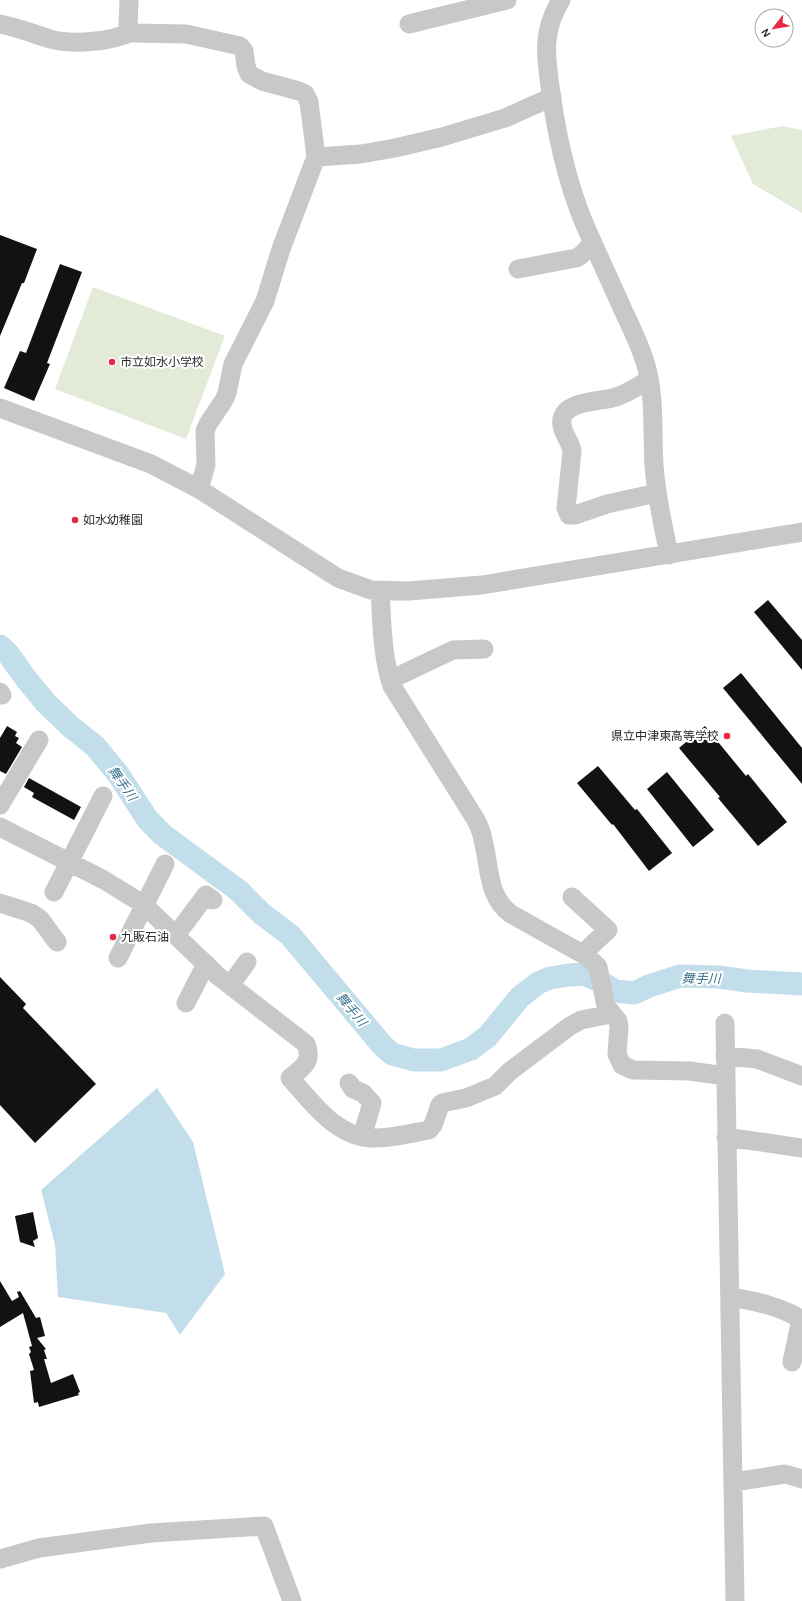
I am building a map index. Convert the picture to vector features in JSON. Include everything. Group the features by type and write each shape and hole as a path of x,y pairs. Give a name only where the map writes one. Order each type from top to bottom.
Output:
{"street":[{"path":"129,0 127,22 131,32"},
{"path":"409,24 507,0"},
{"path":"561,0 550,20 547,33 547,60 552,97 568,178 593,243 644,359 652,403 654,464 657,493 669,555"},
{"path":"0,24 20,28 49,39 75,43 122,36 131,32 138,34 186,34 213,39 242,48 249,74 262,81 299,91 305,94 309,102 316,157 277,259 265,301 233,364 227,393 224,400 205,431 206,465 199,489"},
{"path":"316,157 361,154 442,137 505,118 552,97"},
{"path":"518,269 576,258 593,243"},
{"path":"649,380 614,398 576,405 567,411 563,416 562,430 570,444 572,451 566,508 569,515 575,515 613,503 657,493"},
{"path":"0,408 150,464 199,489 338,578 363,588 380,591 466,588 802,532"},
{"path":"380,591 382,638 390,680 396,693 476,820 484,841 491,883 503,909 583,954 594,961 598,966 606,1006 611,1014 616,1017 619,1026 616,1054 622,1065 632,1070 690,1071 725,1076"},
{"path":"390,680 453,650 484,649"},
{"path":"0,805 39,740"},
{"path":"54,892 103,796"},
{"path":"0,827 104,880 144,905 206,964 306,1044 308,1049 308,1060 305,1065 290,1078 323,1114 344,1130 362,1137 381,1138 429,1130 442,1103 466,1098 495,1086 509,1072 573,1024 581,1020 611,1014"},
{"path":"118,958 165,864"},
{"path":"176,935 206,895 213,900"},
{"path":"572,897 608,930 583,954"},
{"path":"0,903 32,913 40,919 57,942"},
{"path":"231,984 247,962"},
{"path":"186,1003 206,964"},
{"path":"725,1023 735,1601"},
{"path":"725,1056 757,1059 802,1076"},
{"path":"349,1083 353,1089 363,1093 372,1103 362,1137"},
{"path":"726,1136 791,1145 802,1148"},
{"path":"730,1297 755,1301 788,1311 801,1319 792,1362"},
{"path":"734,1482 785,1474 802,1479"},
{"path":"0,1560 39,1548 151,1532 264,1526 292,1601"}],"green space":[{"path":"782,126 802,130 802,213 753,184 731,136"},
{"path":"93,287 225,336 186,439 55,389"}],"water":[{"path":"157,1088 193,1142 225,1274 180,1335 166,1313 58,1297 55,1245 41,1190"}],"building":[{"path":"0,235 37,249 24,283 22,283 0,336"},
{"path":"60,264 82,272 47,363 50,364 34,401 4,388 20,351 26,353"},
{"path":"768,600 802,640 802,670 754,612"},
{"path":"741,673 802,748 802,784 723,688"},
{"path":"7,726 17,732 15,736 19,738 16,743 22,747 6,774 0,771 0,738"},
{"path":"705,726 746,776 748,774 787,822 758,846 679,748"},
{"path":"598,766 635,810 637,809 672,853 649,871 613,824 612,825 577,783"},
{"path":"667,772 714,830 693,847 647,789"},
{"path":"29,778 81,807 74,820 32,797 34,793 24,787"},
{"path":"0,977 26,1004 23,1008 96,1084 35,1143 0,1105"},
{"path":"33,1212 38,1238 33,1241 35,1247 20,1242 15,1216"},
{"path":"0,1281 12,1301 19,1297 17,1292 20,1291 36,1318 40,1317 45,1336 37,1338 46,1349 44,1350 47,1359 44,1359 51,1383 73,1374 80,1392 78,1393 79,1395 39,1407 38,1402 34,1403 30,1371 34,1370 29,1354 31,1352 29,1347 32,1346 23,1313 0,1327"}],"waterway":[{"name":"舞手川","path":"0,646 9,655 46,703 71,727 95,746 118,774 148,820 163,835 238,890 262,914 290,935 382,1045 392,1054 414,1060 441,1060 471,1049 488,1036 520,997 538,983 550,978 585,974 615,991 634,993 649,986 680,976 719,977 747,981 802,984"}],"place":[{"name":"市立如水小学校","path":"112,362"},
{"name":"如水幼稚園","path":"75,520"},
{"name":"県立中津東高等学校","path":"727,736"},
{"name":"九販石油","path":"113,937"}]}
